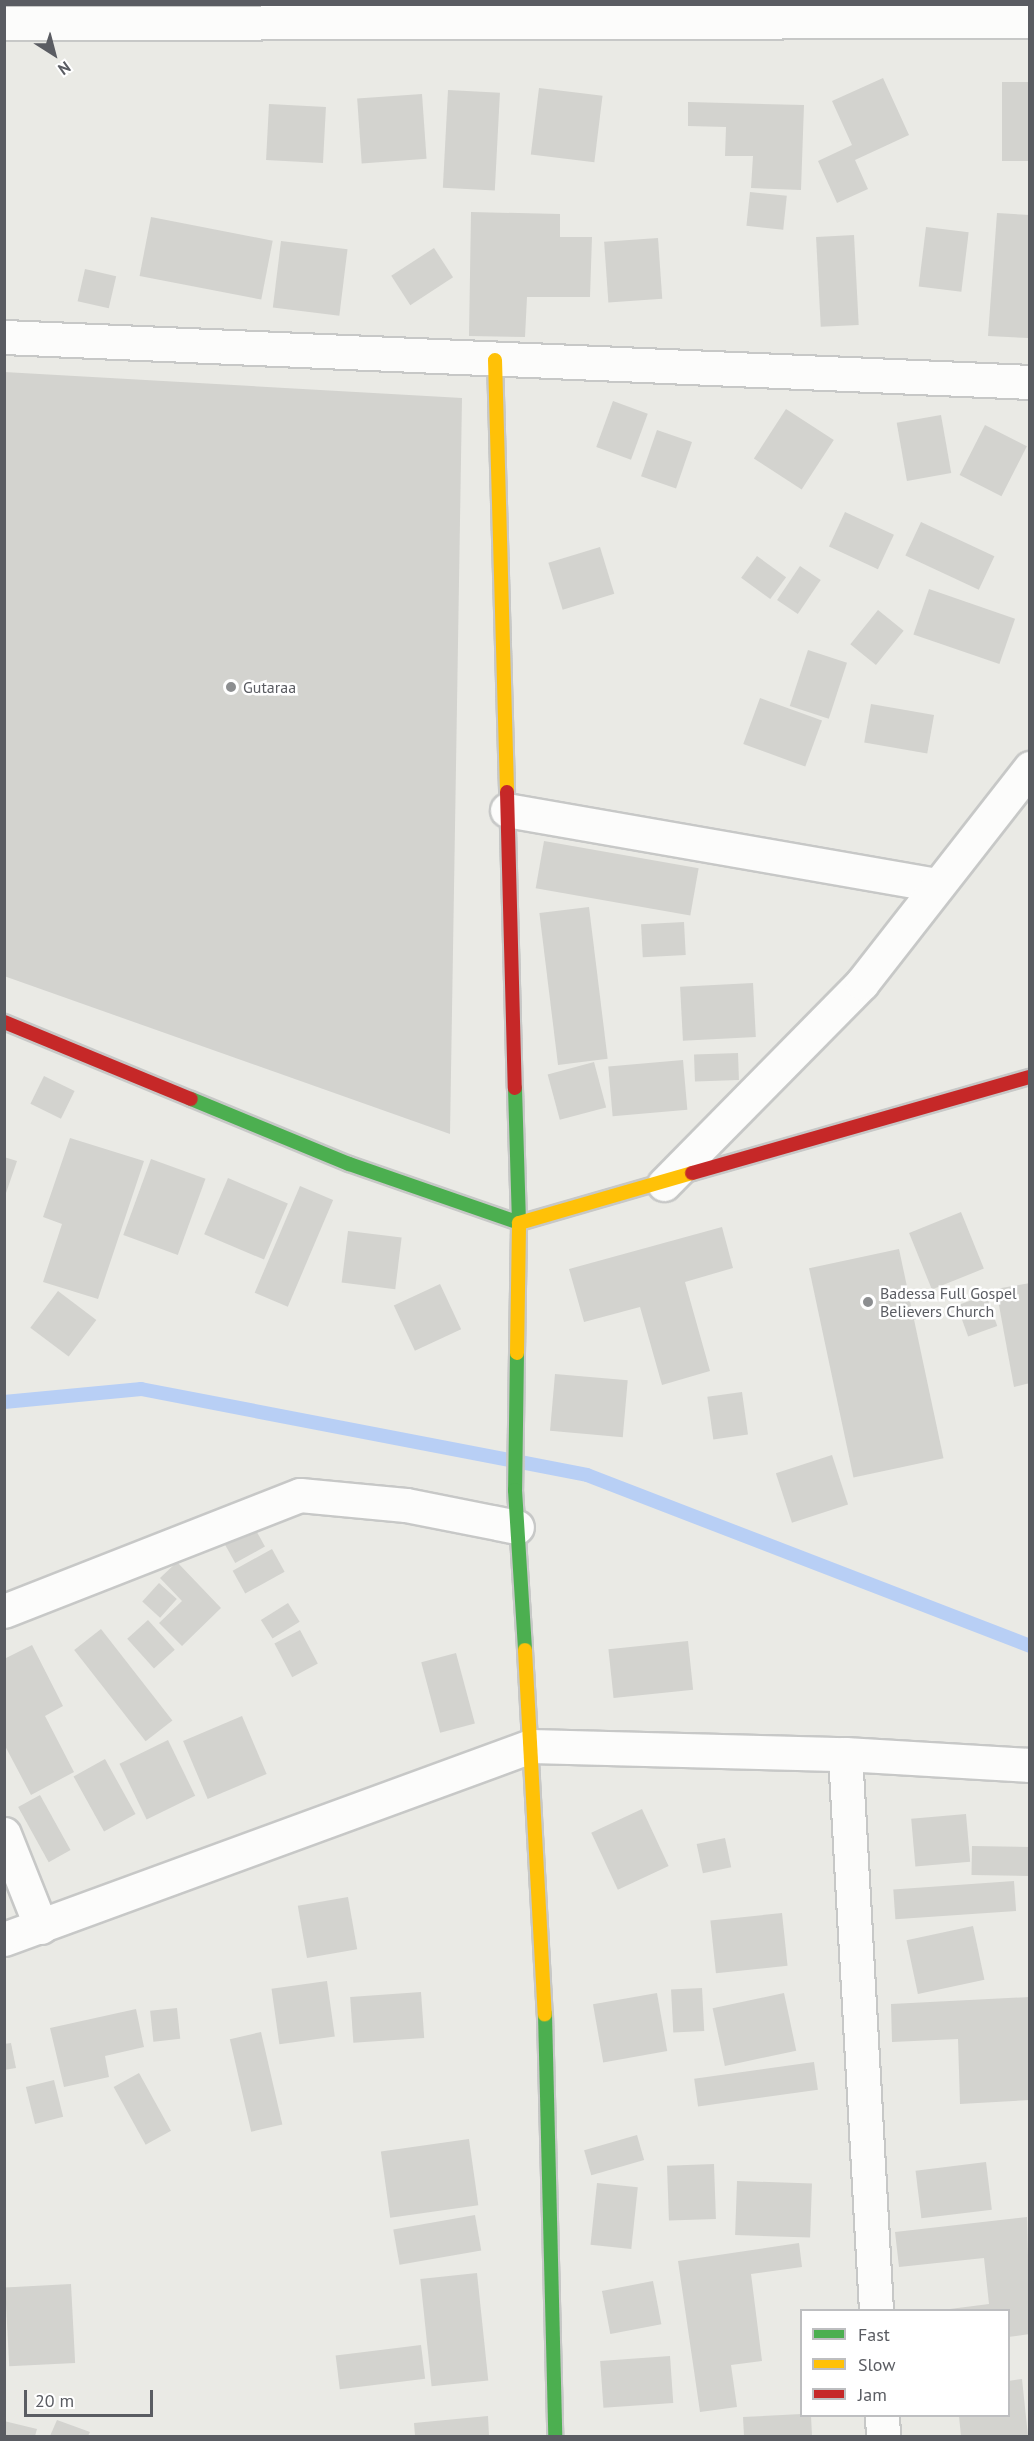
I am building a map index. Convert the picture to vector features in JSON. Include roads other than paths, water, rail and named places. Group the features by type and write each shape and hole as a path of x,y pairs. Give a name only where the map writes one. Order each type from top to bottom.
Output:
{"street":[{"path":"4,23 1029,21"},
{"path":"4,337 1029,382"},
{"path":"495,360 519,1223 515,1490 543,1949 555,2436"},
{"path":"664,1184 862,983 1029,768"},
{"path":"507,810 938,885"},
{"path":"4,1022 349,1164 519,1223 664,1184 1029,1077"},
{"path":"4,1611 300,1495 406,1504 517,1527"},
{"path":"4,1939 531,1746 845,1754 1029,1765"},
{"path":"845,1754 876,2309"},
{"path":"4,1834 40,1927"},
{"path":"882,2417 884,2436"}],"waterway":[{"path":"4,1402 141,1389 587,1475 1030,1646"}],"place":[{"name":"Gutaraa","path":"231,687"},
{"name":"Badessa Full Gospel Believers Church","path":"868,1302"}]}
